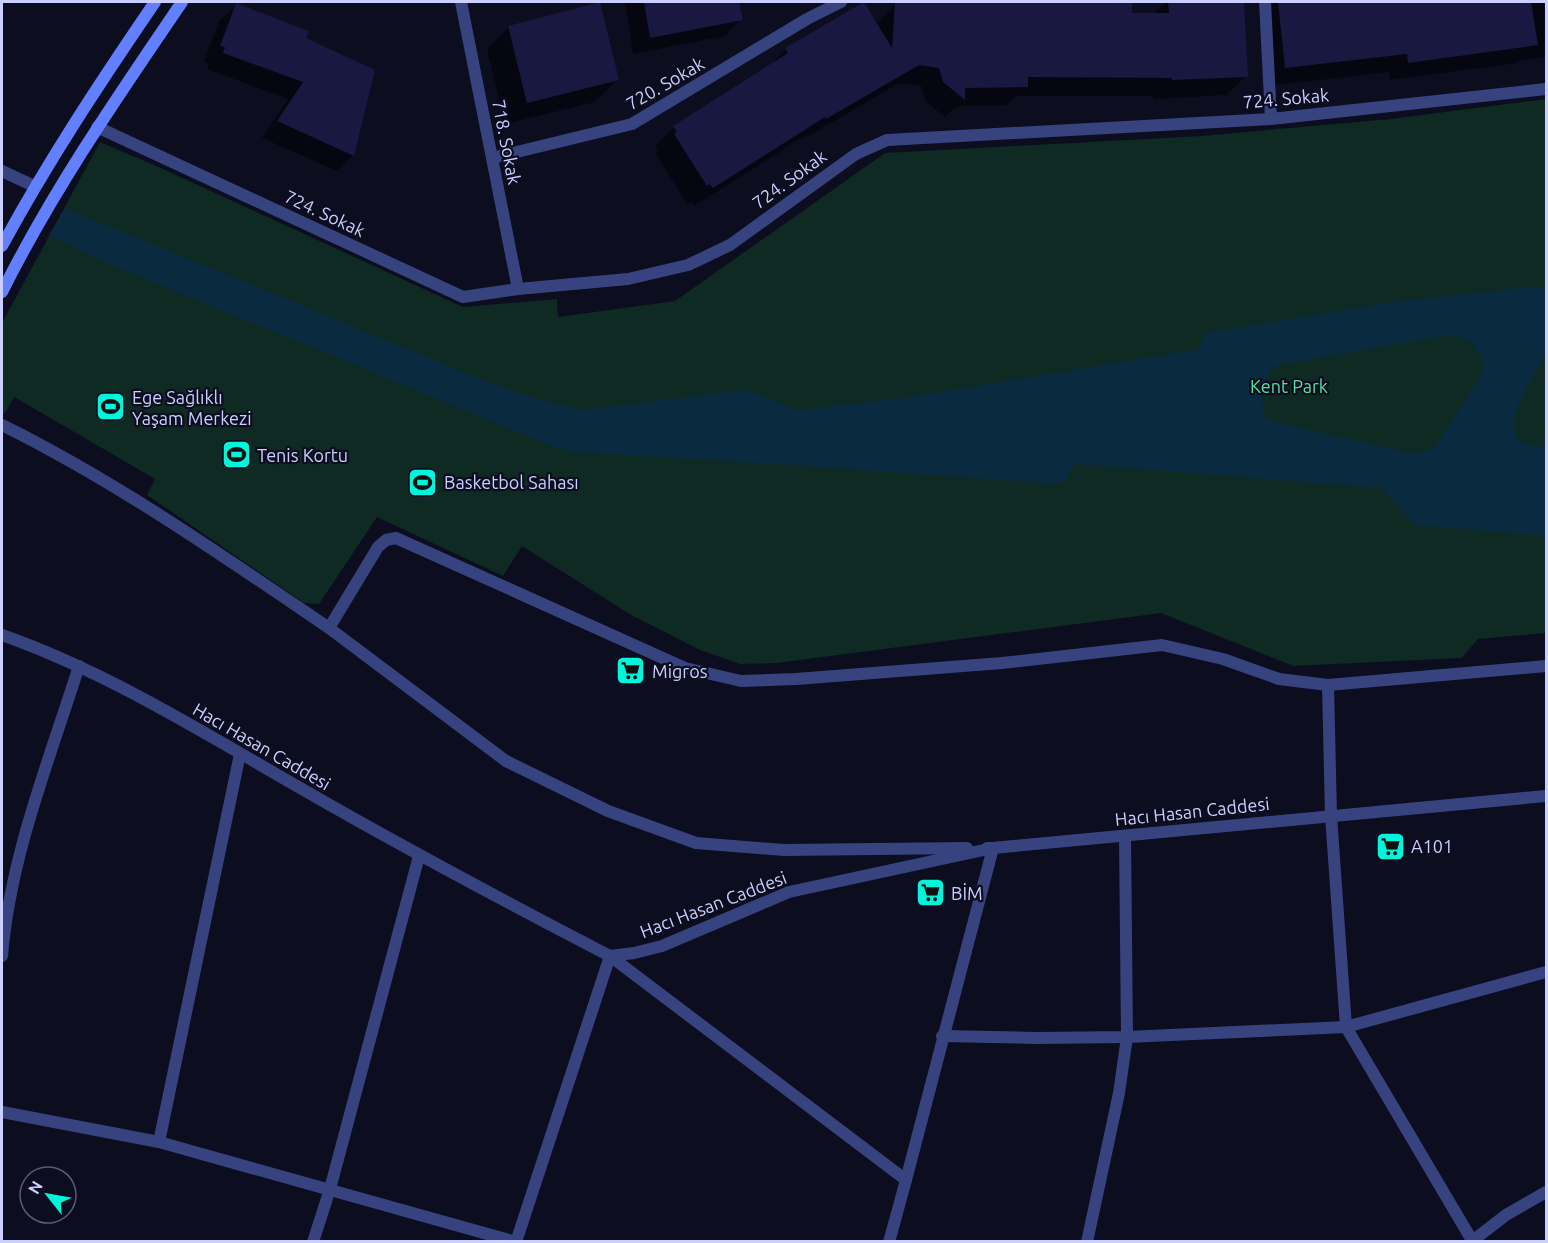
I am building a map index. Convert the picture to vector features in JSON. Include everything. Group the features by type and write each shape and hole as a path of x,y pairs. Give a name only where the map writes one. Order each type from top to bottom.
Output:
{"main road":[{"path":"2,246 34,186 79,114 155,2"},
{"path":"2,292 17,262 97,127 182,2"}],"street":[{"name":"718. Sokak","path":"461,2 518,290"},
{"name":"720. Sokak","path":"492,158 632,124 807,19 841,2"},
{"path":"1265,2 1271,119"},
{"name":"724. Sokak","path":"97,127 463,297 628,279 688,266 730,245 856,154 886,140 1271,119 1546,89"},
{"path":"2,171 34,186"},
{"path":"2,425 58,453 148,507 329,628 506,761 608,811 696,843 784,850 993,848 889,1242"},
{"path":"329,628 378,547 386,540 396,538 685,668 741,681 1002,663 1162,645 1223,659 1279,679 1328,685 1546,666"},
{"name":"Hacı Hasan Caddesi","path":"2,635 80,666 149,702 418,856 610,956 662,946 789,892 993,848 1546,796"},
{"path":"2,956 4,931 25,834 80,666"},
{"path":"1328,685 1331,816 1346,1028 1472,1241 1506,1215 1546,1192"},
{"path":"159,1142 240,754"},
{"path":"1087,1242 1119,1093 1127,1037 1125,836"},
{"path":"313,1242 330,1188 418,856"},
{"path":"2,1112 159,1142 330,1188 516,1242 610,956 906,1180"},
{"path":"942,1036 1127,1037 1346,1028 1546,972"}],"green space":[{"name":"Kent Park","path":"1546,99 1546,633 1478,639 1462,658 1293,666 1161,613 777,663 740,664 700,650 631,615 522,546 503,576 377,517 319,604 304,603 147,495 155,479 14,397 5,413 2,412 2,323 100,142 463,307 557,299 558,317 675,301 885,153 1201,136 1391,119"}],"water":[{"path":"65,208 490,383 544,401 582,410 747,390 797,410 904,398 1200,349 1204,333 1401,301 1546,286 1546,351 1516,411 1514,424 1516,434 1524,443 1546,447 1546,536 1415,525 1382,488 1076,464 1061,484 575,452 557,448 105,262 49,235","holes":["1450,335 1474,344 1483,360 1481,375 1436,446 1427,451 1413,454 1272,421 1263,414 1266,380 1278,365"]}],"building":[{"path":"600,2 619,80 527,103 508,26"},
{"path":"644,2 739,2 743,20 650,38"},
{"path":"864,2 892,48 895,2 1132,2 1132,13 1169,13 1168,2 1244,2 1248,77 1172,80 1172,78 1028,77 1028,87 965,88 965,100 943,82 939,68 919,65 826,119 825,117 713,188 710,184 707,186 674,134 677,132 673,126 788,53 785,48"},
{"path":"1278,2 1531,2 1538,45 1408,63 1407,54 1285,68"},
{"path":"236,3 309,31 306,38 375,70 354,156 277,121 303,82 223,53 225,47 220,46"}],"place":[{"name":"Ege Sağlıklı Yaşam Merkezi","path":"111,407"},
{"name":"Tenis Kortu","path":"236,455"},
{"name":"Basketbol Sahası","path":"423,482"},
{"name":"Migros","path":"631,671"},
{"name":"A101","path":"1390,846"},
{"name":"BİM","path":"930,893"}]}
